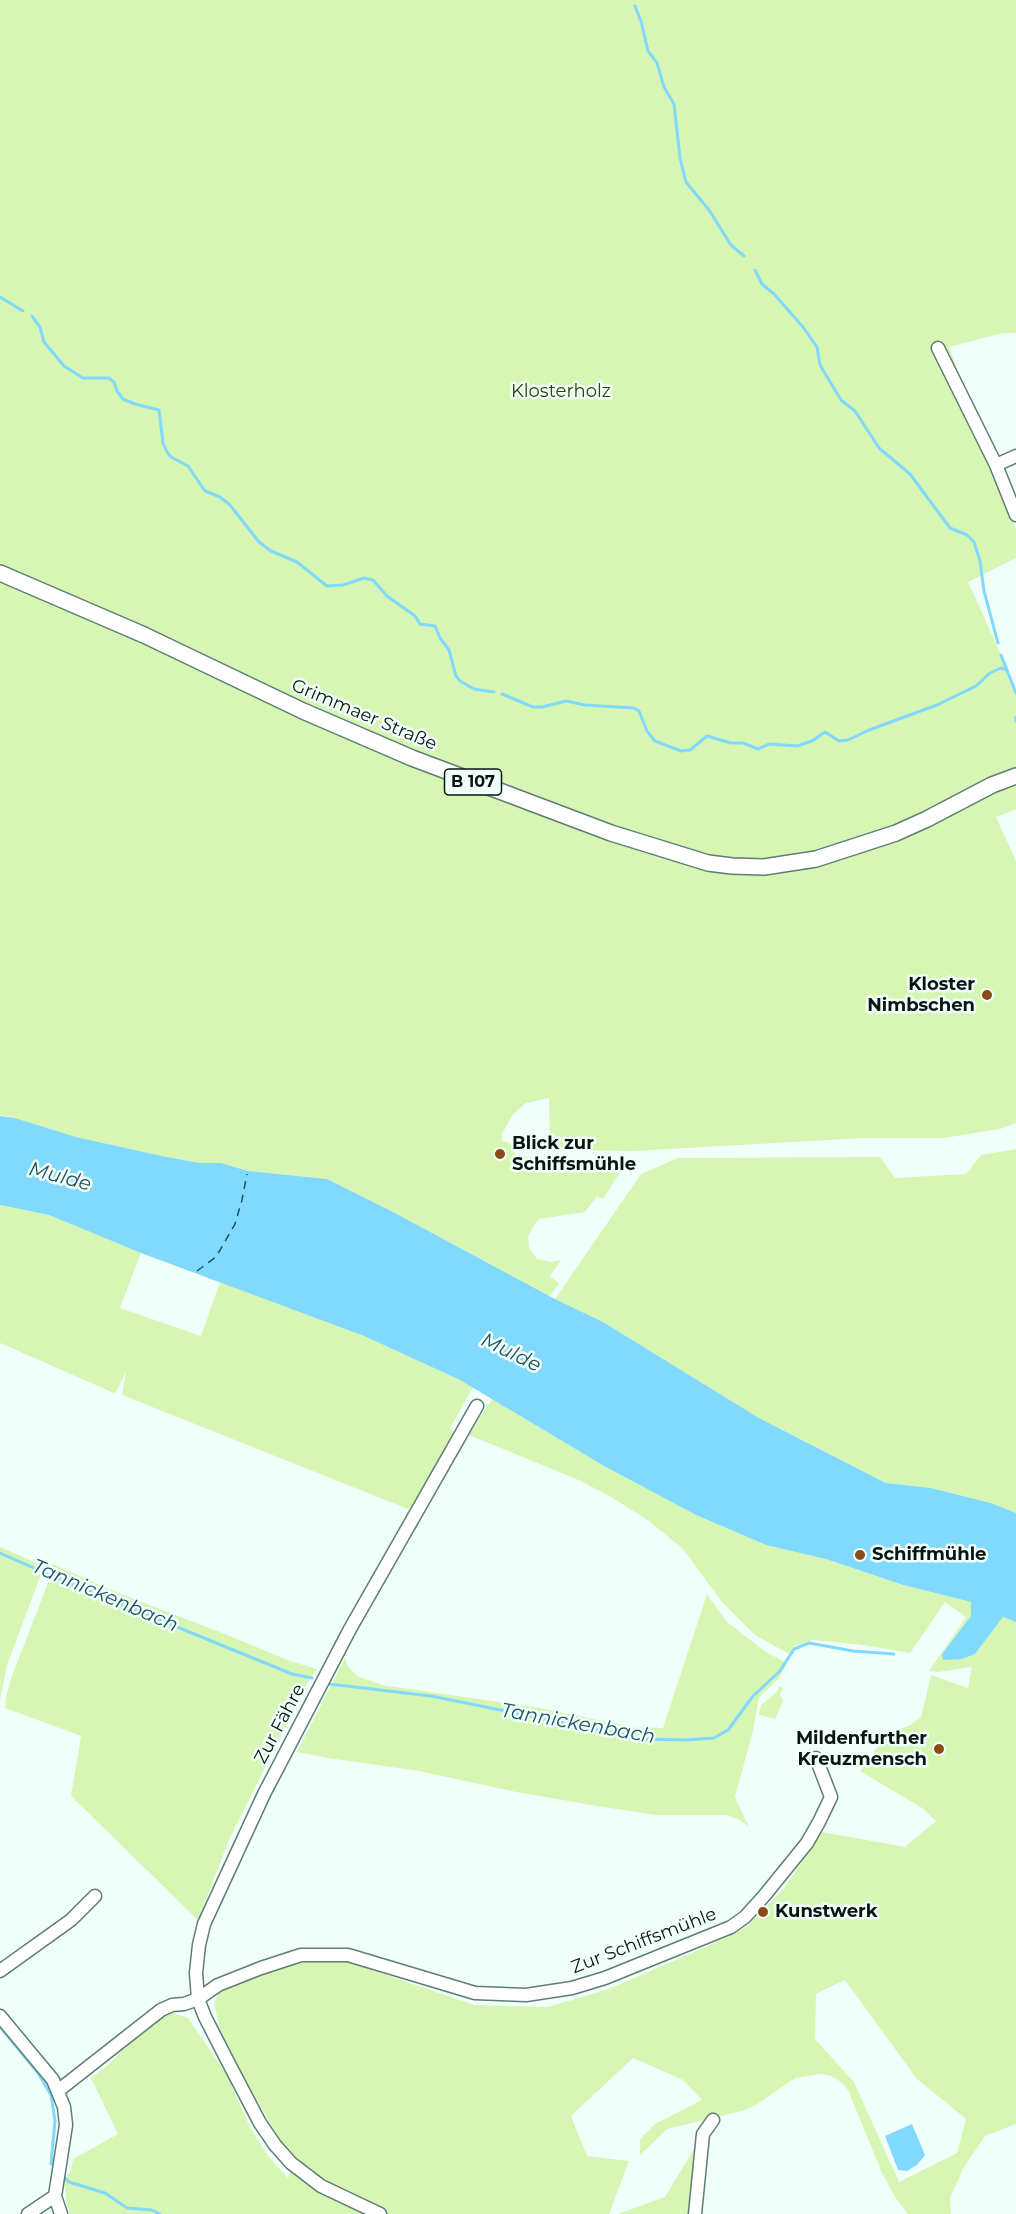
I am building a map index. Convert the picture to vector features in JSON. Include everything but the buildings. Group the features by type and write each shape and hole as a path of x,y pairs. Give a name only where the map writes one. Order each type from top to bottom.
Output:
{"main road":[{"name":"Grimmaer Straße","path":"0,573 144,635 303,711 393,750 600,829 694,860 732,866 764,867 816,859 896,833 1000,781 1016,776"}],"street":[{"path":"938,348 996,465 1016,515"},
{"path":"996,465 1016,456"},
{"name":"Zur Fähre","path":"380,2214 321,2186 291,2163 274,2145 235,2075 198,1999 199,1945 204,1924 264,1794 350,1629 477,1406"},
{"name":"Zur Schiffsmühle","path":"59,2090 161,2010 198,1999 218,1985 301,1955 348,1955 475,1993 507,1996 572,1988 605,1978 731,1927 745,1917 764,1896 807,1843 831,1797 816,1758"},
{"path":"0,1971 71,1920 95,1896"},
{"path":"0,2016 59,2090 66,2125 55,2196 61,2214"},
{"path":"695,2214 703,2134 713,2120"},
{"path":"28,2214 55,2196"}],"green space":[{"name":"Klosterholz","path":"0,0 1016,0 1016,333 1003,333 949,347 1016,529 1016,558 968,582 1004,661 1016,694 1016,770 894,828 798,857 763,861 696,856 453,769 0,568"},
{"path":"0,579 609,837 782,870 1016,781 1016,809 996,817 1016,861 1016,1123 1000,1129 944,1138 864,1138 634,1151 550,1150 549,1098 526,1103 513,1114 502,1134 502,1141 515,1145 515,1156 623,1168 603,1199 597,1196 585,1212 539,1219 534,1225 528,1237 529,1248 537,1259 551,1262 561,1260 550,1276 559,1283 550,1296 327,1179 248,1171 221,1163 199,1163 162,1156 76,1137 0,1115"},
{"path":"1016,1149 1016,1513 991,1503 931,1488 887,1483 759,1418 603,1322 555,1299 641,1174 678,1158 880,1157 895,1178 966,1174 981,1155"},
{"path":"0,1205 49,1215 141,1253 120,1308 201,1336 220,1282 364,1336 473,1387 450,1428 460,1437 431,1488 408,1509 122,1395 126,1372 114,1393 0,1343"},
{"path":"492,1399 604,1466 696,1515 766,1545 826,1559 903,1585 971,1602 971,1616 942,1654 975,1654 1003,1617 1016,1622 1016,2124 985,2136 964,2167 950,2198 951,2214 908,2214 895,2197 882,2173 848,2090 841,2082 822,2074 795,2078 756,2105 742,2111 667,2129 640,2155 640,2139 655,2124 702,2100 683,2080 633,2058 571,2116 587,2156 629,2161 609,2214 70,2214 64,2180 71,2171 73,2159 118,2134 91,2078 133,2040 166,2015 173,2013 188,2018 234,2085 232,2087 250,2127 268,2156 288,2178 294,2164 248,2085 221,2032 214,2004 221,1987 303,1956 348,1958 369,1969 474,2005 548,2007 609,1989 748,1926 785,1887 822,1832 905,1847 936,1821 922,1808 860,1771 887,1733 909,1726 921,1717 931,1675 968,1688 972,1667 938,1672 929,1671 966,1617 945,1602 910,1653 813,1640 794,1646 789,1654 755,1635 722,1602 683,1549 649,1521 581,1481 469,1435","holes":["845,1980 917,2079 966,2119 957,2153 899,2182 854,2082 815,2039 816,1994"]},
{"path":"0,1547 44,1566 7,1665 0,1700"},
{"path":"53,1564 106,1588 290,1661 317,1669 307,1683 229,1840 198,1920 71,1796 81,1736 5,1708 12,1676 48,1583"},
{"path":"707,1594 727,1622 766,1652 787,1663 779,1678 759,1697 753,1731 735,1797 749,1827 738,1819 726,1815 656,1815 516,1792 419,1771 297,1752 345,1658 347,1665 357,1676 382,1685 540,1708 632,1727 663,1728"},
{"path":"779,1686 783,1688 780,1694 783,1701 775,1719 759,1715 761,1705 777,1692"},
{"path":"703,2134 695,2214 618,2214 665,2197"}],"water":[{"name":"Mulde","path":"0,1116 15,1118 76,1137 162,1156 199,1163 221,1163 248,1171 327,1179 603,1322 759,1418 886,1483 931,1488 991,1503 1016,1513 1016,1622 1003,1617 975,1654 962,1659 943,1660 942,1654 971,1616 971,1602 903,1585 826,1559 766,1545 696,1515 604,1466 460,1380 364,1336 141,1253 49,1215 0,1205"},
{"path":"912,2124 925,2155 917,2165 907,2171 898,2170 885,2136"}],"waterway":[{"path":"635,6 648,51 657,63 664,87 674,104 680,158 686,182 709,210 731,245 744,256"},
{"path":"755,270 762,284 803,327 817,347 820,365 841,400 855,411 879,448 910,474 950,528 967,535 974,542 998,643"},
{"path":"0,297 23,311"},
{"path":"32,316 40,327 44,342 64,366 83,378 109,378 114,382 123,399 159,410 163,443 167,452 171,457 188,466 205,491 220,497 230,505 259,542 271,551 297,562 327,586 343,585 364,578 373,580 387,596 415,616 420,624 435,626 449,650 456,676 460,681 474,689 494,692"},
{"path":"1001,655 1016,693"},
{"path":"502,694 533,707 566,701 585,705 634,708 639,711 647,731 655,741 681,751 690,750 707,736 731,743 743,743 758,749 769,744 797,746 812,741 825,732 839,741 848,740 937,705 976,686 990,673 1001,668 1007,670"},
{"name":"Tannickenbach","path":"0,1553 292,1674 312,1678"},
{"name":"Tannickenbach","path":"329,1684 431,1696 644,1739 685,1740 714,1738 728,1730 753,1696 780,1671 794,1649 809,1643 853,1651 894,1654"},
{"name":"Tannickenbach","path":"0,2027 38,2073 51,2095 55,2121 51,2164"},
{"name":"Tannickenbach","path":"63,2176 69,2182 105,2193 127,2208 152,2210 160,2214"}],"ferry route":[{"path":"197,1271 216,1257 235,1224 247,1174"}],"place":[{"name":"Kloster Nimbschen","path":"987,995"},
{"name":"Blick zur Schiffsmühle","path":"500,1154"},
{"name":"Schiffmühle","path":"860,1555"},
{"name":"Mildenfurther Kreuzmensch","path":"939,1749"},
{"name":"Kunstwerk","path":"763,1912"}]}
